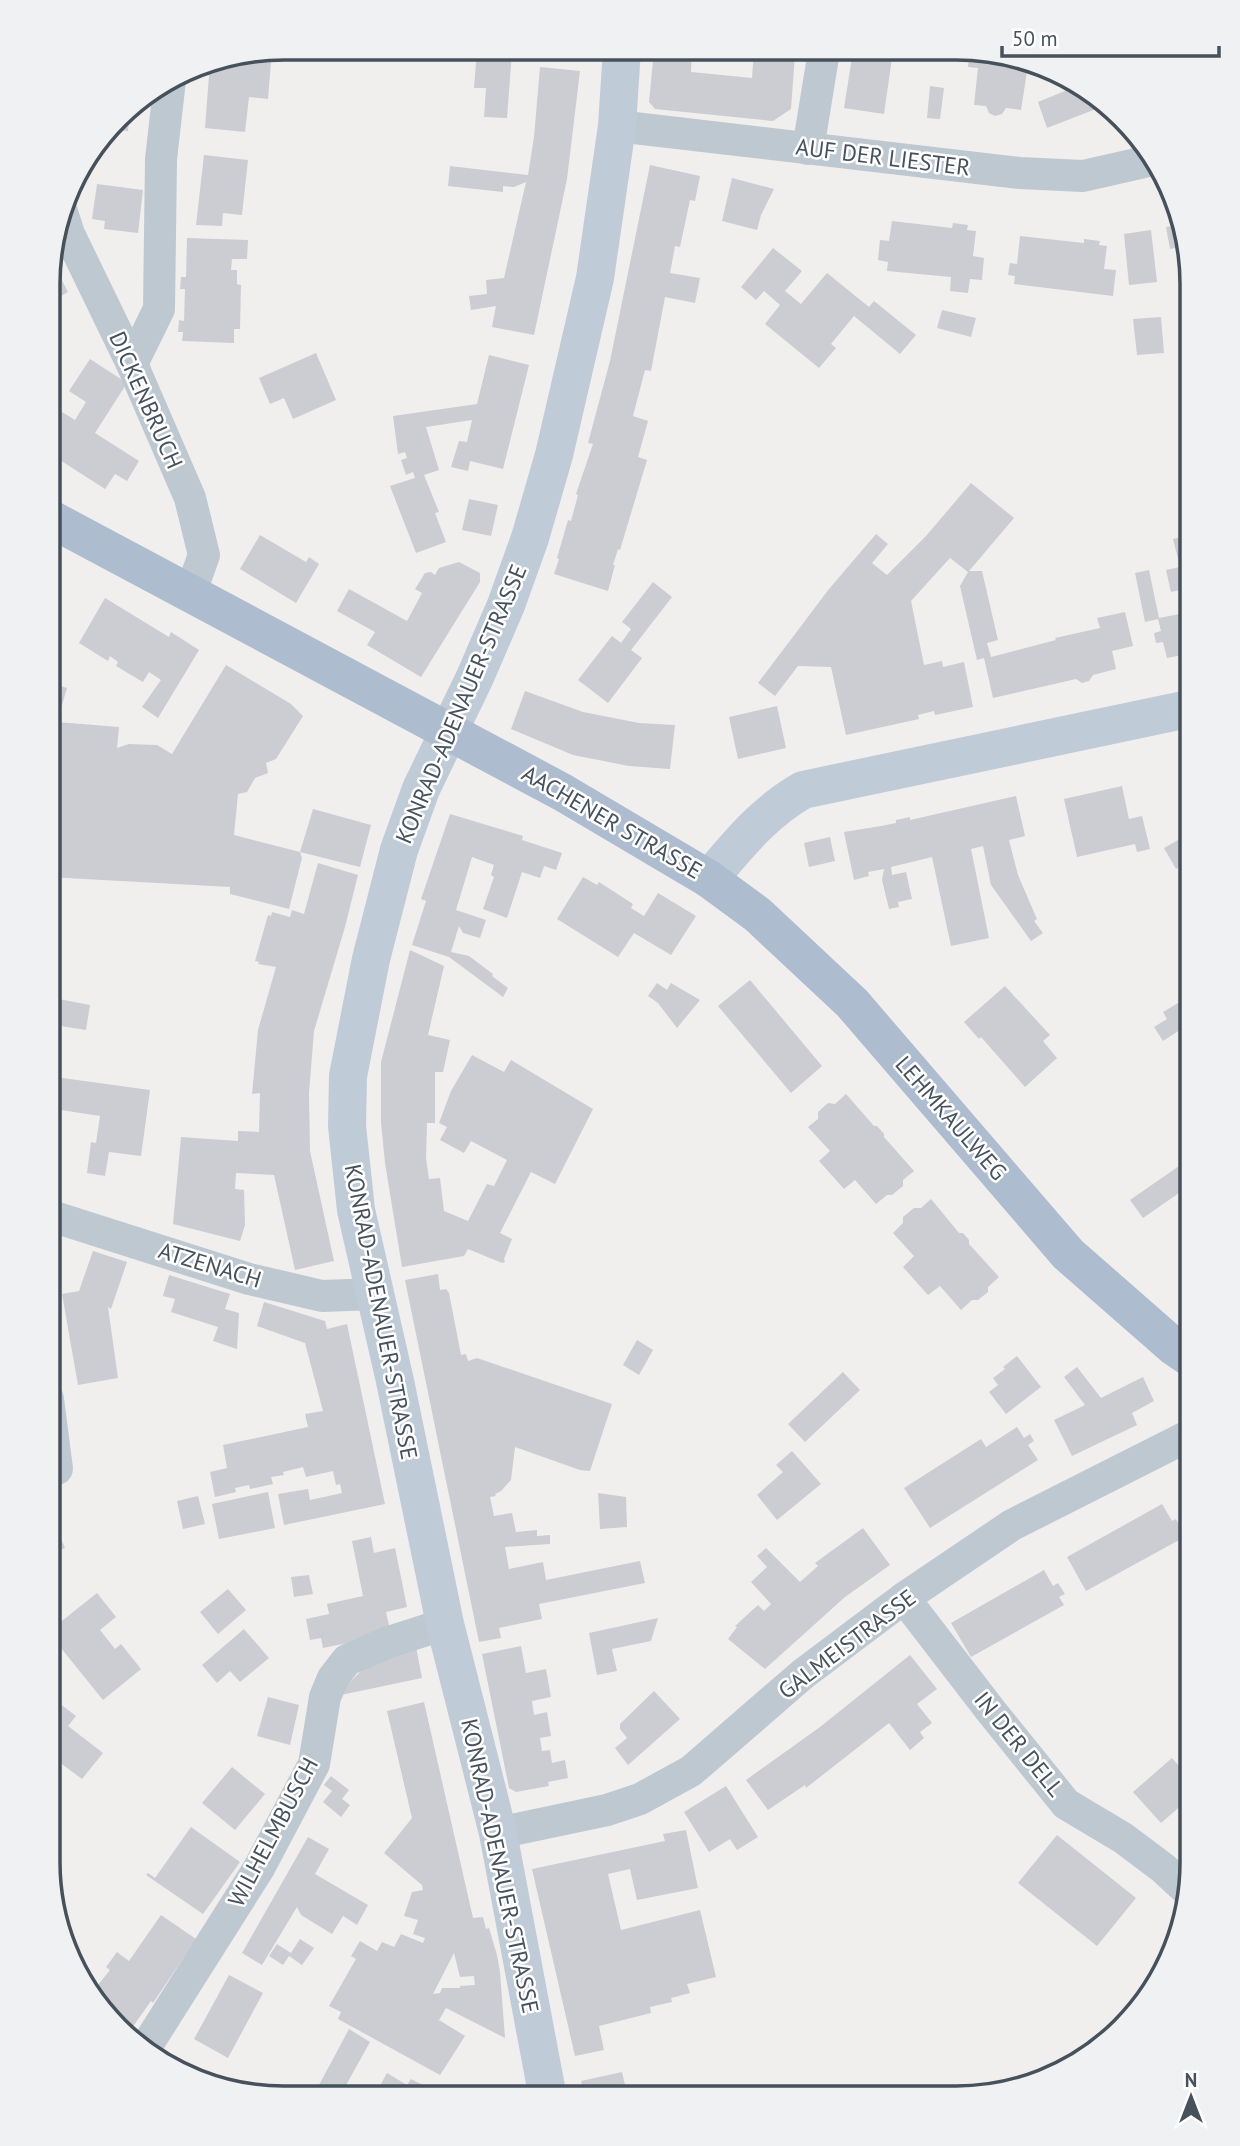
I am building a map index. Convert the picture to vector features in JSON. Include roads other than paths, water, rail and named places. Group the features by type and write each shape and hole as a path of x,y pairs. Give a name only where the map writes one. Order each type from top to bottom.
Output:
{"main road":[{"name":"AACHENER STRASSE","path":"60,524 573,798 709,879"},
{"name":"LEHMKAULWEG","path":"709,879 769,924 852,1003 1068,1254 1180,1351"}],"street":[{"name":"KONRAD-ADENAUER-STRASSE","path":"546,2086 498,1833 445,1624 358,1220 350,1171 348,1076 371,960 400,850 421,789 510,593 530,538 554,455 595,278 617,127 621,60"},
{"path":"808,149 823,60"},
{"path":"132,364 159,309 161,159 169,92"},
{"name":"AUF DER LIESTER","path":"617,127 1020,173 1083,176 1145,162"},
{"name":"DICKENBRUCH","path":"67,227 132,364 190,498 204,555 190,594"},
{"name":"AACHENER STRASSE","path":"709,879 751,831 781,803 803,790 1180,711"},
{"name":"ATZENACH","path":"60,1219 262,1282 322,1296 375,1294"},
{"name":"GALMEISTRASSE","path":"498,1833 607,1810 640,1799 691,1771 803,1674 904,1598 1012,1525 1180,1440"},
{"name":"IN DER DELL","path":"904,1598 1066,1804 1123,1838 1179,1883"},
{"name":"WILHELMBUSCH","path":"149,2042 259,1868 314,1764 325,1697 333,1678 347,1660 389,1642 445,1624"}]}
